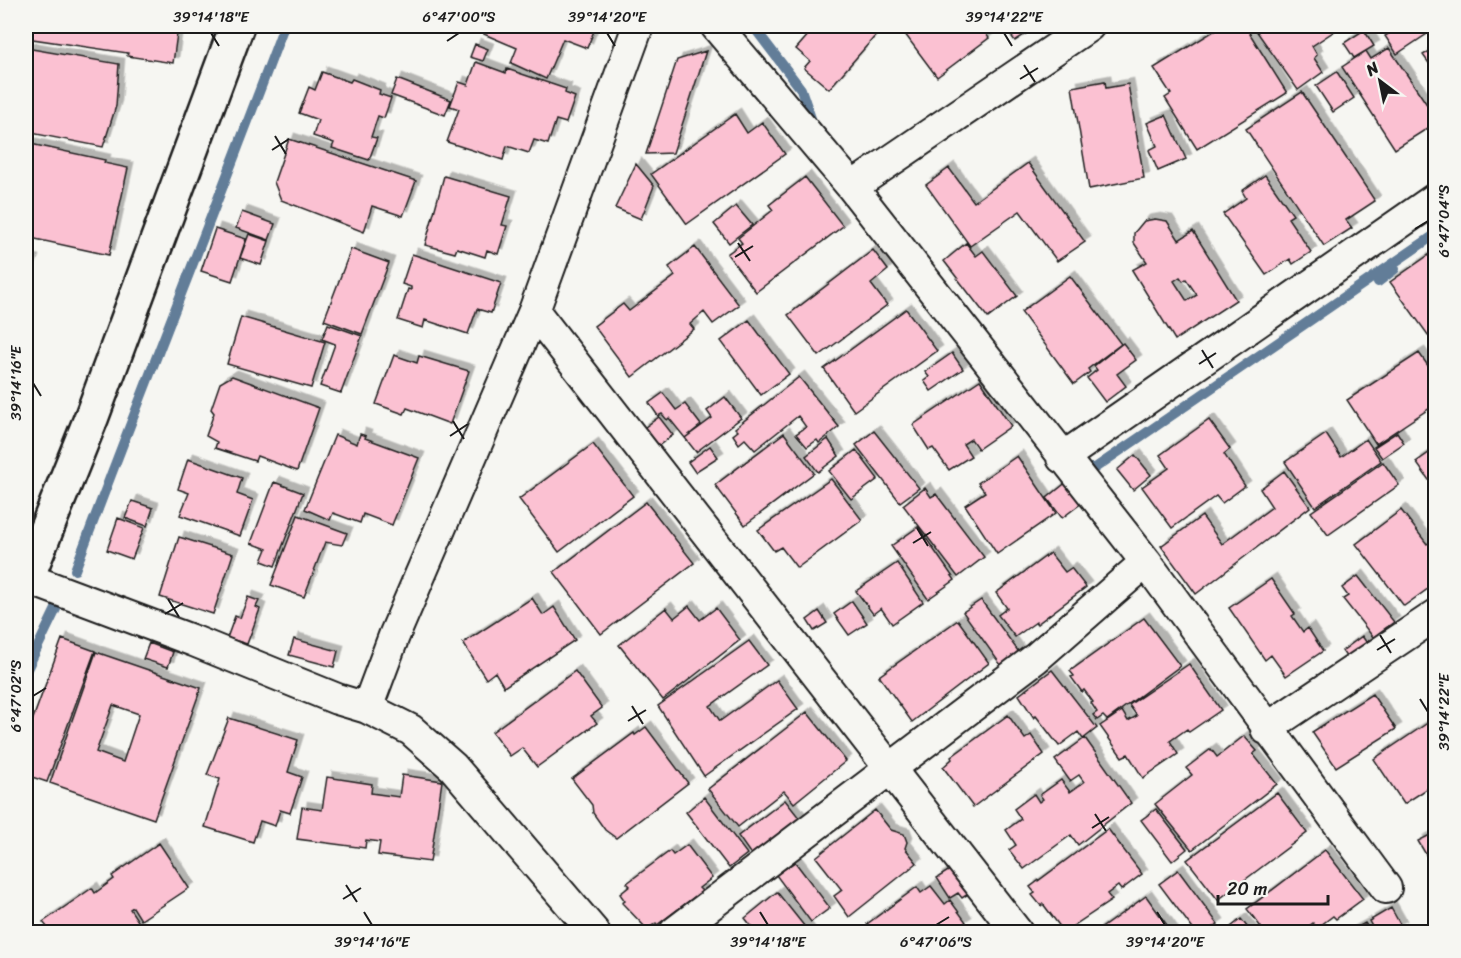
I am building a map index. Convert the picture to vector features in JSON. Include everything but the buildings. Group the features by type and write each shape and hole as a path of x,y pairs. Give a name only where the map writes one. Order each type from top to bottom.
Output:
{"street":[{"path":"237,26 92,416 26,579 367,708 411,730 453,767 594,933"},
{"path":"367,708 394,636 534,311 638,26"},
{"path":"716,26 852,188 1146,562 1266,729 1386,888"},
{"path":"852,188 1089,26"},
{"path":"1062,458 1436,198"},
{"path":"534,311 1017,933"},
{"path":"675,933 1036,658 1146,562"},
{"path":"1266,729 1436,615"}],"waterway":[{"path":"75,570 284,26"},
{"path":"753,26 801,89 814,127"},
{"path":"1077,468 1095,468 1436,234"},
{"path":"1378,282 1395,269"},
{"path":"26,671 56,609"}]}
